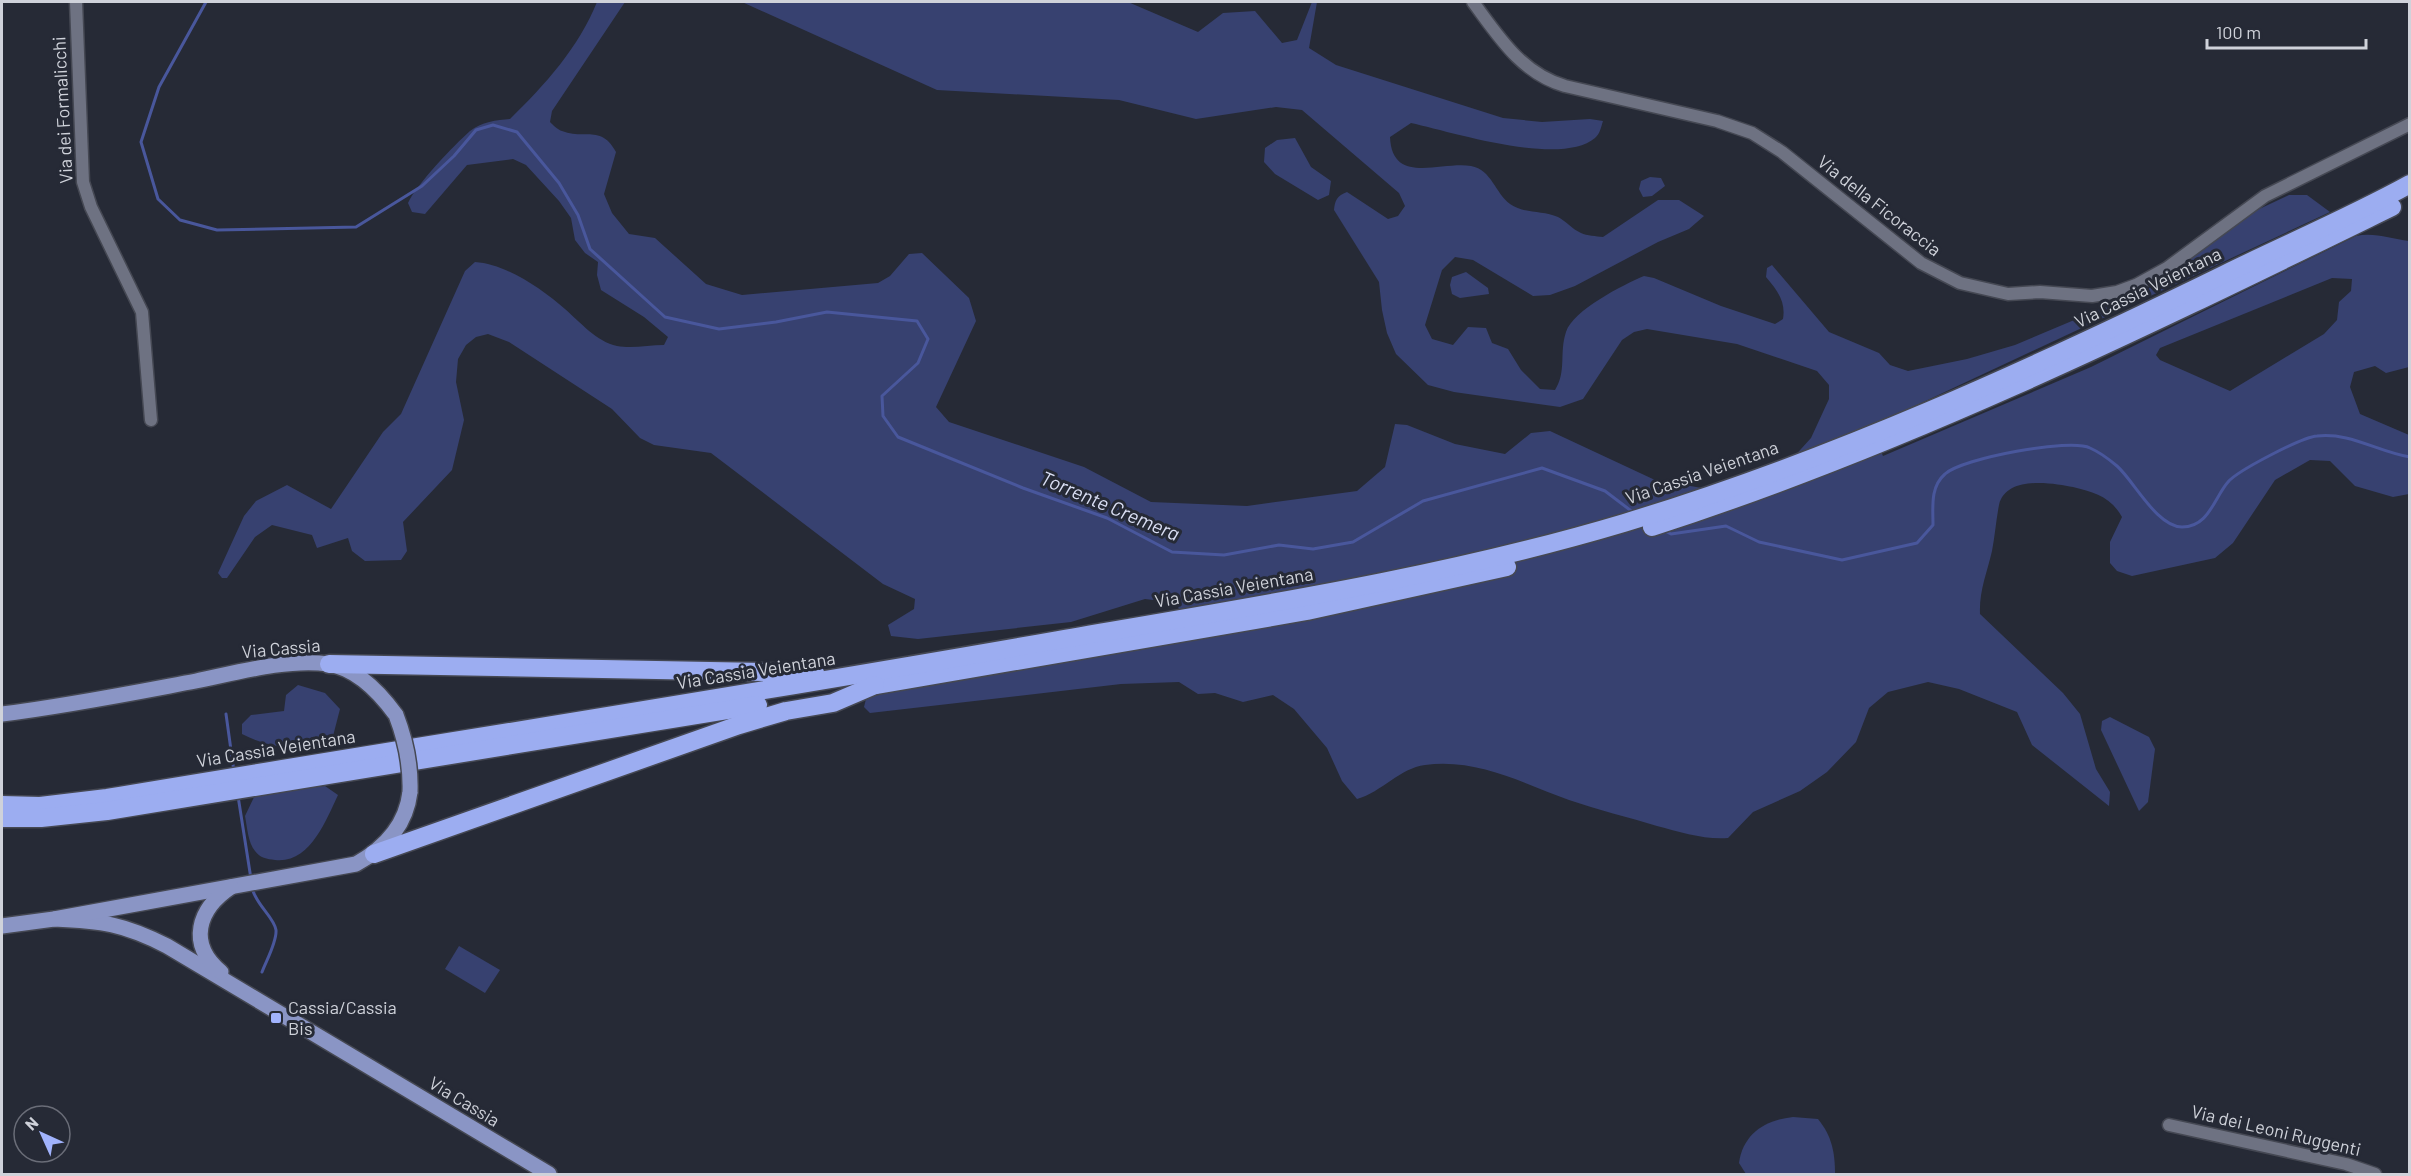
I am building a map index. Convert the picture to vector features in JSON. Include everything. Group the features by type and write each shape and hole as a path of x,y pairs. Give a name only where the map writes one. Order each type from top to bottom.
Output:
{"highway":[{"name":"Via Cassia Veientana","path":"2,805 40,806 229,784 927,663 1380,597 1583,546 1720,505 1874,440 2007,392 2404,194"},
{"name":"Via Cassia Veientana","path":"253,780 399,765 875,685 1171,628"},
{"path":"329,664 797,674 880,664 927,663"},
{"path":"374,854 739,725 786,711 833,703 875,685"},
{"name":"Via Cassia Veientana","path":"2,818 41,818 107,812 229,784"}],"main road":[{"name":"Via Cassia","path":"2,714 102,699 244,672 306,664 329,664 369,684 396,716 405,737 411,771 408,807 398,829 374,854 356,864 333,870 246,882 54,919 2,926"},
{"name":"Via Cassia","path":"236,987 205,955 200,928 209,904 246,882"},
{"name":"Via Cassia","path":"54,919 100,921 121,925 167,946 549,1174"}],"street":[{"name":"Via dei Formalicchi","path":"76,2 83,182 91,207 142,312 151,420"},
{"name":"Via della Ficoraccia","path":"1473,2 1510,51 1541,77 1565,86 1717,121 1752,133 1782,152 1921,263 1960,283 2001,293 2040,292 2086,296 2130,288 2167,268 2265,196 2409,124"},
{"name":"Via dei Leoni Ruggenti","path":"2169,1125 2346,1164 2375,1174"}],"shaded area":[{"path":"597,2 625,2 552,111 550,122 562,131 598,135 610,143 616,152 604,194 612,213 629,234 655,238 706,284 742,295 878,283 890,276 909,254 922,253 969,298 976,321 936,407 949,422 1084,467 1151,502 1247,506 1357,491 1385,467 1395,424 1407,425 1455,444 1505,454 1531,433 1550,431 1655,480 1708,489 1791,460 1811,438 1829,399 1829,385 1817,371 1737,344 1647,329 1634,332 1622,340 1583,399 1560,407 1454,392 1428,385 1396,354 1387,333 1379,282 1334,210 1337,199 1347,192 1388,219 1398,216 1405,206 1399,193 1302,110 1276,107 1196,119 1119,100 937,90 742,2 1128,2 1198,32 1223,13 1255,11 1282,43 1297,40 1312,2 1317,2 1309,48 1336,65 1503,118 1542,122 1590,119 1603,121 1595,138 1579,146 1558,149 1506,145 1411,123 1390,137 1393,152 1399,162 1420,168 1459,165 1478,168 1489,177 1510,204 1521,209 1558,217 1586,235 1603,237 1658,200 1679,200 1704,216 1689,229 1658,242 1575,286 1550,295 1533,296 1473,260 1455,257 1442,270 1425,325 1432,339 1453,345 1468,327 1486,328 1492,343 1508,349 1521,370 1540,389 1555,390 1559,383 1566,332 1578,315 1600,299 1644,276 1775,324 1783,319 1784,313 1780,296 1766,277 1767,268 1772,265 1829,332 1879,353 1890,365 1908,371 1967,359 2015,345 2148,289 2255,211 2289,195 2307,195 2330,212 1870,427 1883,456 2091,367 2356,236 2376,235 2409,241 2409,367 2386,373 2375,366 2354,372 2350,387 2360,414 2409,435 2409,494 2393,497 2355,486 2330,461 2310,460 2275,480 2233,543 2215,558 2132,576 2117,571 2110,563 2110,542 2122,517 2107,500 2088,491 2054,484 2031,483 2011,489 2003,495 1999,505 1992,551 1982,590 1980,614 2063,693 2080,714 2096,769 2110,792 2109,806 2032,745 2017,712 1959,689 1928,682 1888,692 1869,708 1856,742 1827,772 1800,791 1753,812 1728,838 1701,837 1657,826 1569,800 1499,774 1463,765 1444,764 1416,767 1357,799 1342,781 1327,748 1294,709 1273,695 1243,702 1215,693 1198,694 1179,682 1121,684 870,713 864,707 866,699 882,690 1127,652 1174,641 1181,633 1178,603 1145,599 1071,622 918,639 891,636 888,625 914,609 915,599 883,584 711,453 654,445 640,438 612,409 509,342 488,334 476,337 466,345 458,359 456,382 464,420 452,470 403,522 407,551 401,560 365,561 352,551 348,538 317,548 312,535 272,525 255,537 227,578 222,578 218,573 244,516 256,501 287,485 331,509 383,432 401,414 465,271 475,262 499,267 535,286 596,336 610,344 629,347 664,345 668,337 644,317 601,290 597,275 598,262 585,253 575,240 571,218 559,201 526,165 513,159 467,165 425,214 412,212 408,203 445,155 470,131 484,124 510,119 523,106 560,65 590,19","holes":["2332,278 2352,279 2351,291 2339,302 2337,320 2324,334 2230,391 2160,360 2156,355 2160,348"]},
{"path":"1295,138 1311,167 1331,181 1329,195 1318,200 1275,174 1264,162 1265,148 1277,140"},
{"path":"1650,177 1661,178 1665,186 1652,196 1643,197 1639,189 1641,181"},
{"path":"1466,272 1488,288 1489,294 1460,298 1452,294 1450,285 1452,277"},
{"path":"298,685 325,693 340,709 332,740 298,748 264,743 242,734 242,724 251,715 284,711 286,695"},
{"path":"2110,717 2149,737 2155,749 2148,802 2139,811 2101,730 2102,721"},
{"path":"325,786 338,795 322,828 307,848 287,859 275,860 261,857 249,839 245,816 256,793"},
{"path":"459,946 500,970 485,993 445,969"},
{"path":"1793,1117 1818,1119 1823,1125 1832,1145 1835,1174 1746,1174 1739,1163 1741,1153 1750,1136 1773,1121"}],"waterway":[{"name":"Torrente Cremera","path":"206,2 159,87 141,142 158,199 180,220 217,230 356,227 422,186 454,156 476,130 493,125 517,132 559,183 578,215 590,249 665,317 719,329 776,322 827,312 917,321 928,339 918,363 882,396 883,416 898,437 1023,488 1107,518 1172,552 1224,555 1279,545 1313,549 1353,542 1423,501 1542,468 1605,491 1634,513"},
{"name":"Torrente Cremera","path":"1663,530 1671,534 1726,526 1759,542 1842,560 1917,543 1933,525 1933,498 1940,479 1955,468 2017,451 2062,446 2090,448 2104,456 2124,473 2155,512 2164,520 2182,527 2191,526 2205,517 2228,482 2234,477 2270,455 2309,438 2341,437 2410,457"},
{"path":"226,714 234,772"},
{"path":"238,796 251,879"},
{"path":"252,888 276,930 273,946 262,972"}],"place":[{"name":"Cassia/Cassia Bis","path":"276,1018"}]}
